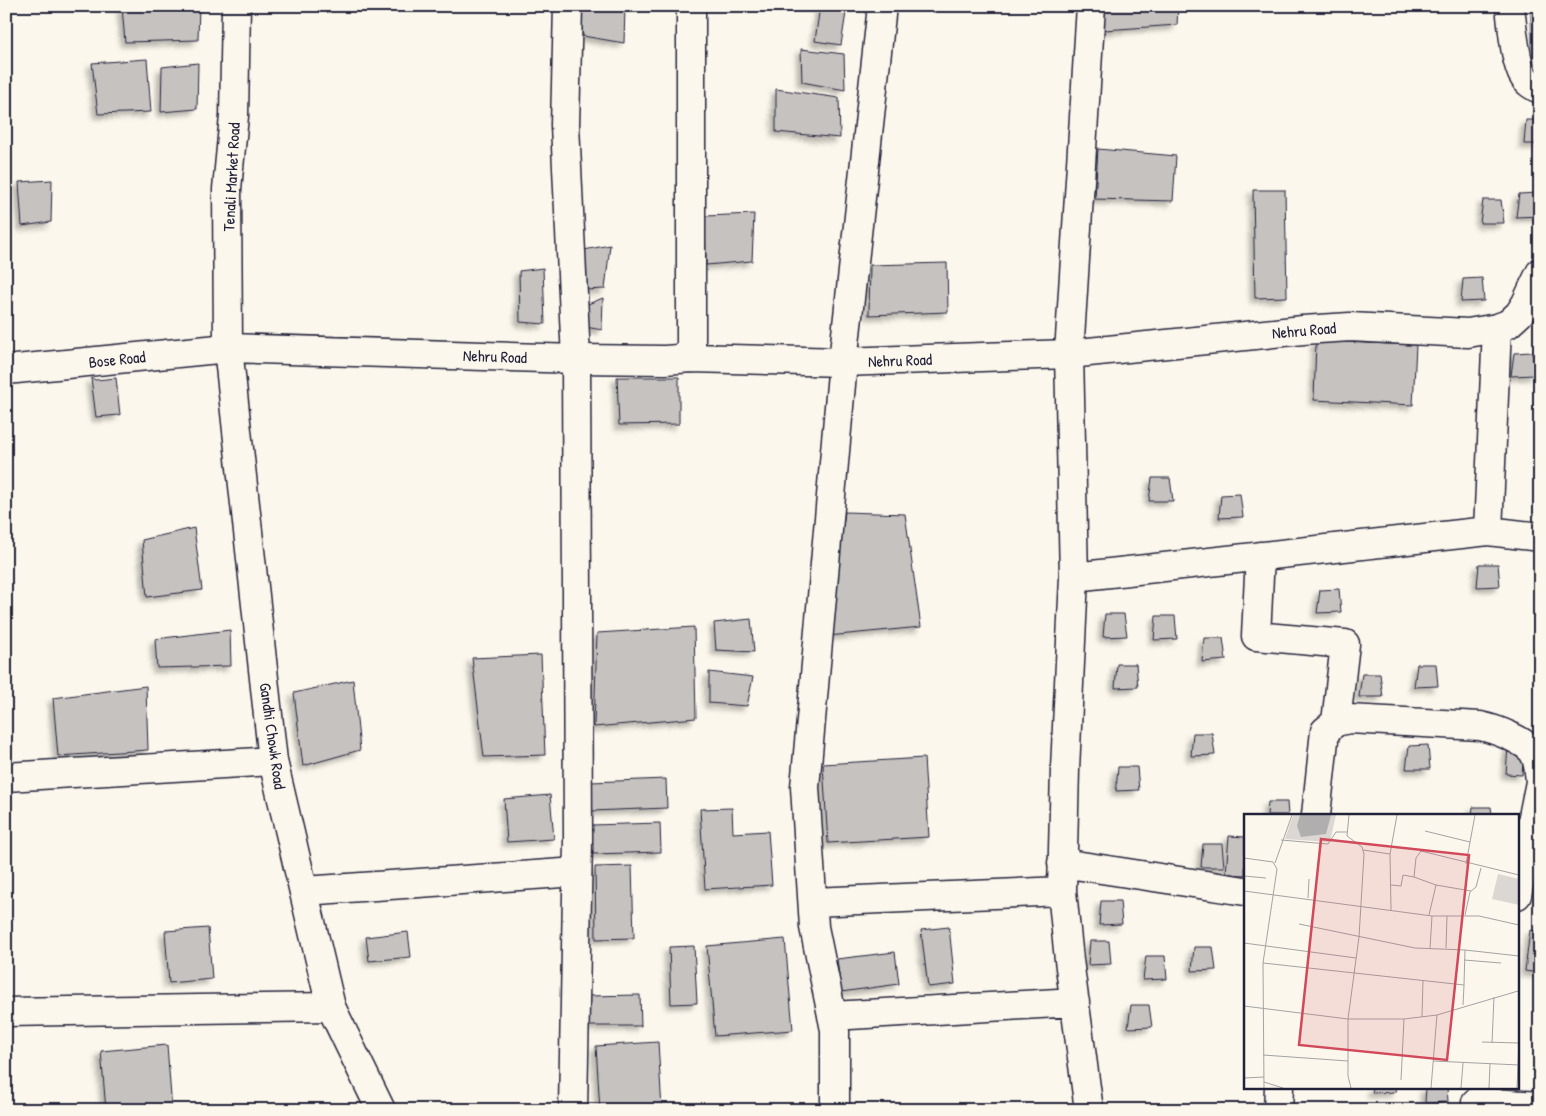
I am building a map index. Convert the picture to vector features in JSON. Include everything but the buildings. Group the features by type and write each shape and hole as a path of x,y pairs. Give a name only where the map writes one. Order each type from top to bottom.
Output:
{"street":[{"name":"Tenali Market Road","path":"228,348 227,189 234,116 236,6"},
{"path":"568,6 565,124 576,359 577,872 573,1110"},
{"path":"691,6 691,358"},
{"path":"835,1110 835,1030 814,928 806,787 843,362 882,6"},
{"path":"1089,1110 1068,960 1062,891 1062,863 1074,577 1069,354 1090,6"},
{"path":"1510,6 1518,60 1524,77 1540,89"},
{"name":"Nehru Road","path":"228,348 576,359 665,360 691,358 843,362 1069,354 1303,330 1350,327 1468,332 1497,328 1508,324 1519,314 1540,273"},
{"path":"1488,531 1497,328"},
{"name":"Bose Road","path":"6,370 228,348"},
{"name":"Gandhi Chowk Road","path":"228,348 273,761 331,1007 381,1110"},
{"path":"1074,577 1488,531 1540,537"},
{"path":"1260,556 1256,636 1345,644 1336,722"},
{"path":"1316,814 1325,731 1336,722 1348,719 1480,726 1495,729 1527,746 1534,754 1539,767 1540,782 1518,890"},
{"path":"6,777 273,761"},
{"path":"1062,863 1244,890"},
{"path":"304,891 577,872"},
{"path":"813,902 1062,891"},
{"path":"832,1016 1075,1002"},
{"path":"6,1012 331,1007"},
{"path":"1278,1110 1279,1088"},
{"path":"1477,1100 1540,1106"}],"shaded area":[{"path":"1530,6 1540,6 1540,75 1533,74"}]}
